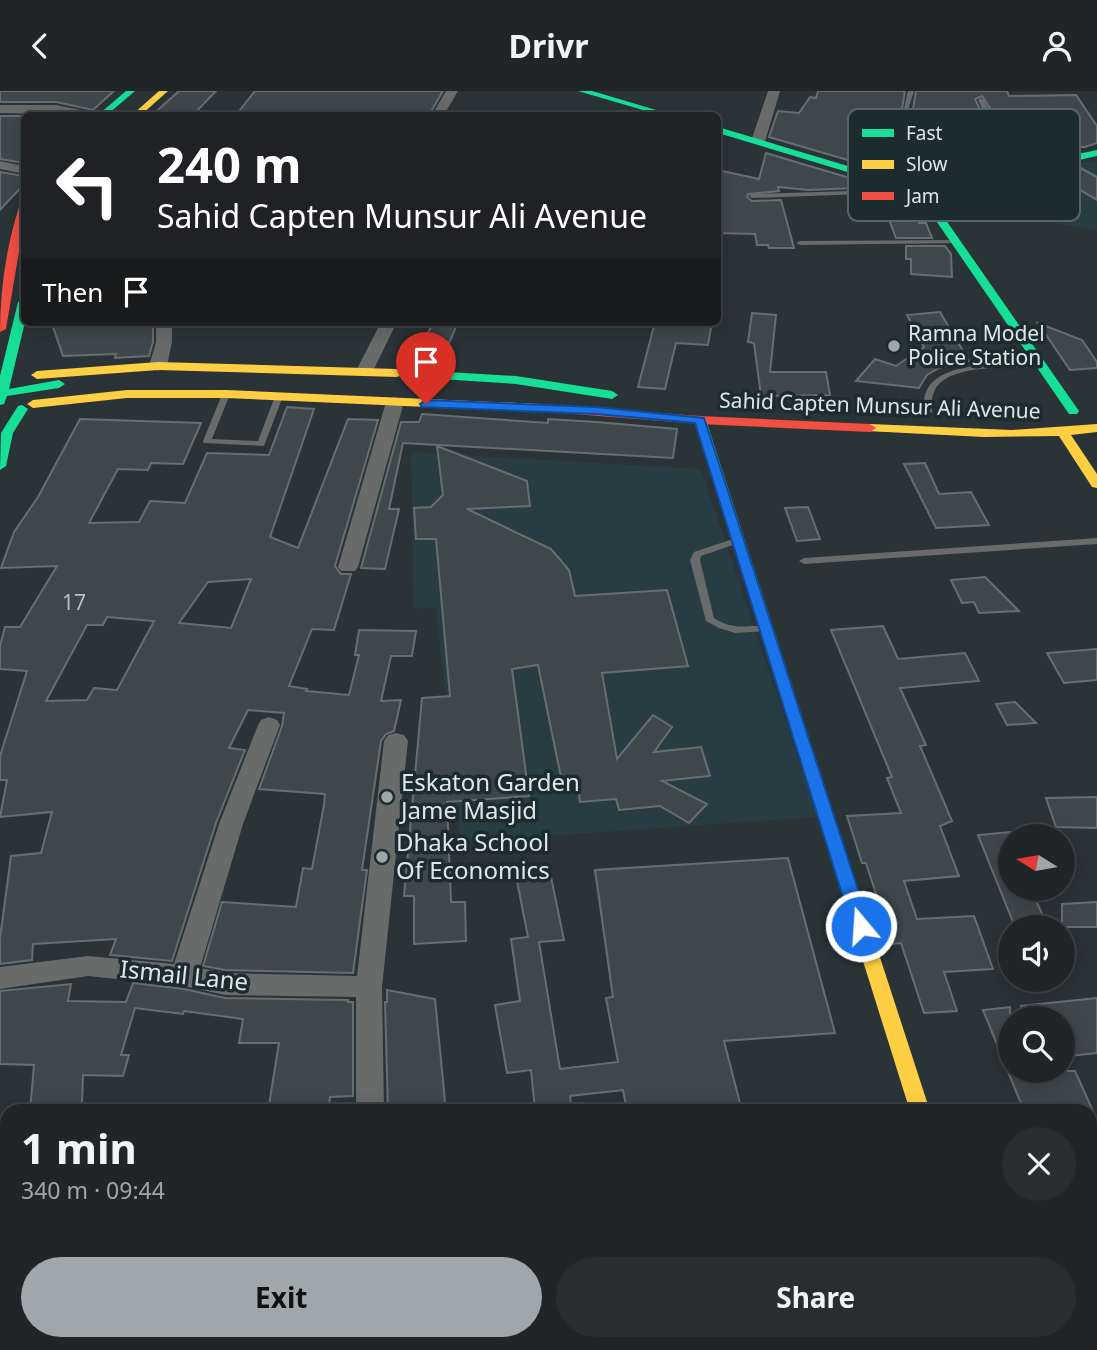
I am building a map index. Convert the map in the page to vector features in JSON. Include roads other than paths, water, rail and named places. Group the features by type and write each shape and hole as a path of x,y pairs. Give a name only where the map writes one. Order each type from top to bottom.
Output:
{"main road":[{"path":"106,112 131,91"},
{"path":"116,112 141,91"},
{"path":"129,112 154,91"},
{"path":"140,112 164,91"},
{"path":"582,91 656,112"},
{"path":"721,131 848,169"},
{"path":"0,241 21,198"},
{"path":"0,329 21,217"},
{"path":"942,221 1073,411"},
{"path":"0,263 6,243 17,230"},
{"path":"21,312 0,403 72,393 138,388 526,397 628,396"},
{"path":"29,366 34,326"},
{"path":"0,465 7,433 27,406 45,391 43,379 29,366"},
{"path":"0,372 29,366 365,371 516,380 566,386 604,395"},
{"path":"150,393 158,366"},
{"path":"0,394 58,384 142,379 374,383 526,397 596,411"},
{"name":"Sahid Capten Munsur Ali Avenue","path":"0,413 76,397 150,393 226,394 596,411 700,420 999,434 1063,433 1097,428"},
{"name":"Sahid Capten Munsur Ali Avenue","path":"1048,413 1094,407"},
{"name":"Sahid Capten Munsur Ali Avenue","path":"921,412 945,413"},
{"path":"700,420 918,1104"},
{"path":"1063,433 1097,484"}],"street":[{"path":"5,109 32,91"},
{"path":"440,112 452,91"},
{"path":"758,141 774,91"},
{"path":"5,109 56,109 72,112"},
{"path":"0,165 21,169"},
{"path":"158,366 164,342 164,326"},
{"path":"365,371 387,326"},
{"path":"348,567 395,402"},
{"path":"184,975 231,824 269,725"},
{"path":"370,1104 369,987 396,741"},
{"name":"Ismail Lane","path":"0,978 88,966 184,975 225,984 369,987"}],"lane":[{"path":"906,109 911,91"},
{"path":"981,100 985,109"},
{"path":"752,196 848,193"},
{"path":"800,243 956,242"},
{"path":"921,412 936,380 946,375 961,370 1040,366"},
{"path":"226,394 207,442 261,444 279,396"},
{"path":"739,540 697,554 695,560 709,619 721,628 738,631 767,629"},
{"path":"804,561 1097,541"}],"place":[{"name":"Ramna Model Police Station","path":"894,346"},
{"name":"Eskaton Garden Jame Masjid","path":"387,797"},
{"name":"Dhaka School Of Economics","path":"382,857"}]}
